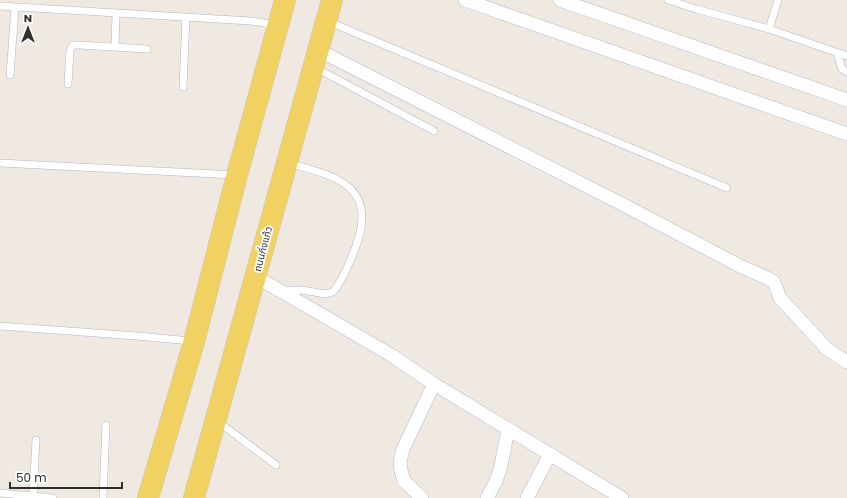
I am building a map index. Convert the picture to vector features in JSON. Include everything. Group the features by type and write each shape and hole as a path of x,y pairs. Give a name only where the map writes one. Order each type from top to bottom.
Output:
{"main road":[{"path":"148,498 194,342 237,175 285,0"},
{"name":"ถนนกิ่งแก้ว","path":"194,498 332,0"}],"street":[{"path":"465,0 847,134"},
{"path":"560,0 847,100"},
{"path":"316,59 611,199 740,266 767,278 774,282 780,298 827,349 847,362"},
{"path":"255,276 391,355 434,384 622,498"},
{"path":"422,498 404,481 400,462 403,449 434,384"},
{"path":"487,498 496,481 508,428"},
{"path":"527,498 550,454"}],"lane":[{"path":"668,0 769,29 847,56"},
{"path":"769,29 778,0"},
{"path":"0,6 250,20 278,25"},
{"path":"10,75 15,7"},
{"path":"115,47 116,13"},
{"path":"183,87 186,17"},
{"path":"326,20 727,188"},
{"path":"68,84 68,61 70,50 73,45 147,49"},
{"path":"837,53 842,69 847,72"},
{"path":"316,59 434,130"},
{"path":"0,163 237,175"},
{"path":"281,291 302,290 326,294 333,292 352,258 362,226 360,202 349,187 339,179 318,171 287,163"},
{"path":"0,326 137,336 194,342"},
{"path":"216,420 276,465"},
{"path":"103,498 106,425"},
{"path":"33,496 36,440"},
{"path":"0,493 53,498"}]}
